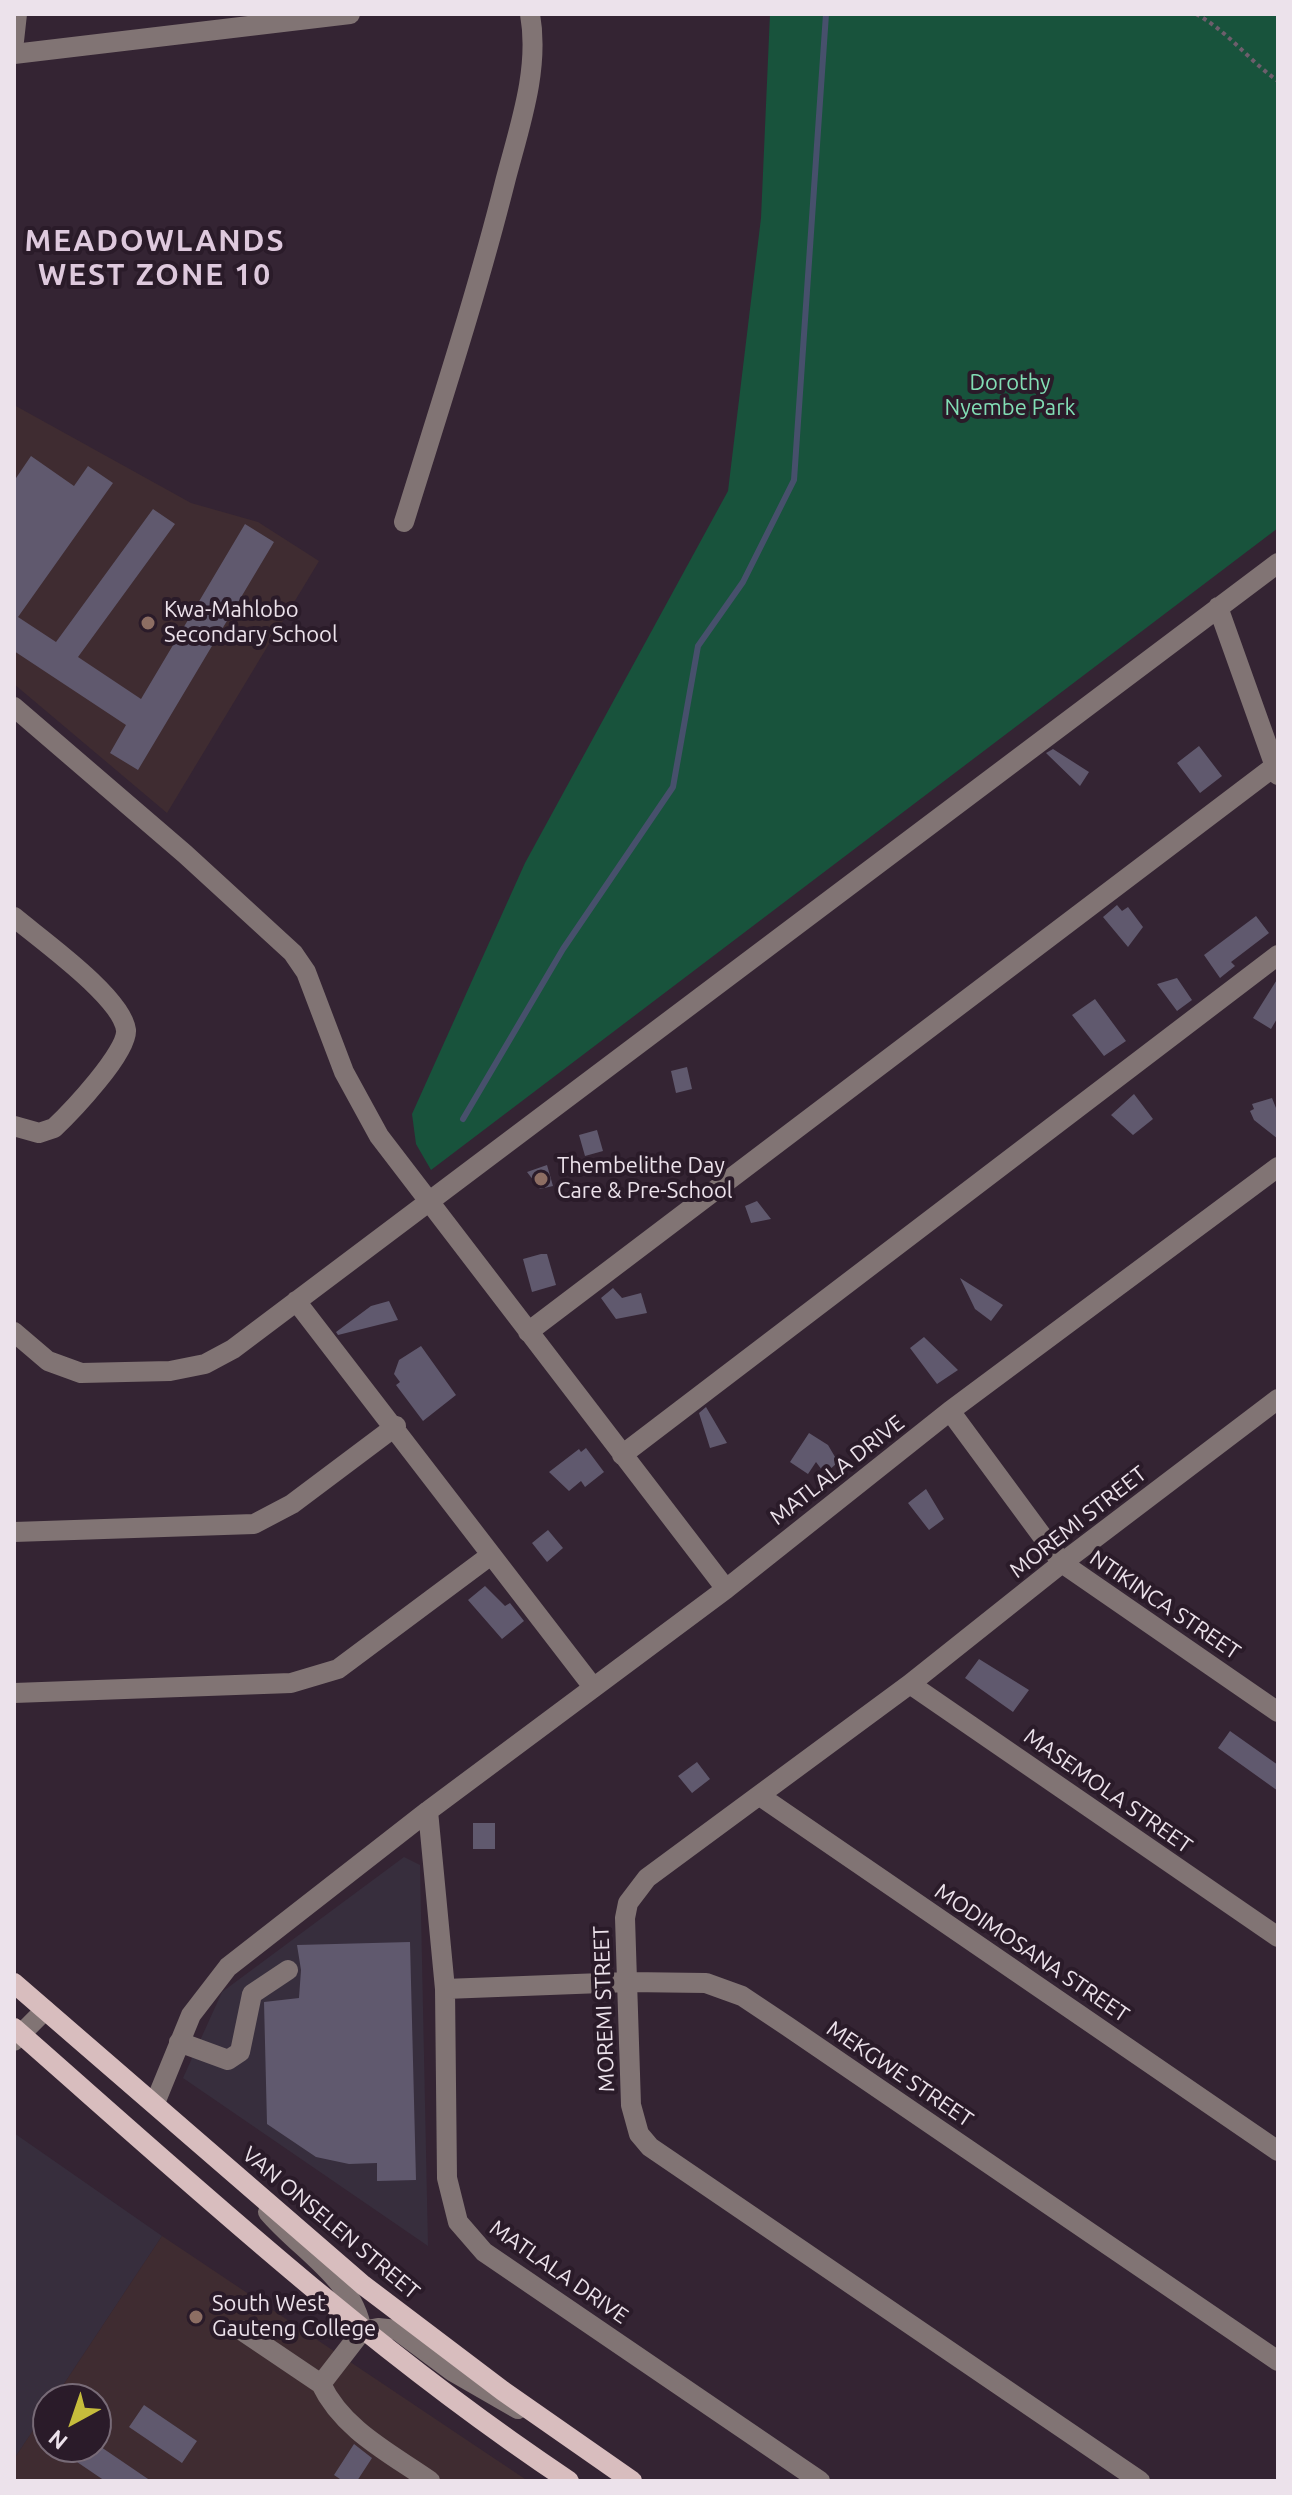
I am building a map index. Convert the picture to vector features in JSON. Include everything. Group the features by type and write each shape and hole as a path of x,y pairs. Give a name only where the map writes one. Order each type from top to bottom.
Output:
{"main road":[{"name":"VAN ONSELEN STREET","path":"14,1983 363,2285 632,2481"},
{"path":"17,2034 362,2331 498,2433 569,2481"}],"street":[{"path":"14,41 17,14"},
{"path":"14,54 350,14"},
{"path":"404,522 486,257 510,165 532,62 530,14"},
{"path":"14,1332 63,1369 81,1373 170,1371 205,1364 233,1349 1278,563"},
{"path":"528,1332 1277,770 1218,607"},
{"path":"14,707 185,854 293,953 306,972 360,1106 528,1332 726,1589"},
{"path":"14,917 111,1002 126,1028 125,1039 117,1055 54,1128 39,1133 14,1126"},
{"path":"622,1455 1278,955"},
{"name":"MATLALA DRIVE","path":"155,2103 199,2000 228,1967 428,1811 726,1589 950,1411 1278,1167"},
{"path":"296,1301 396,1426 593,1687"},
{"name":"MOREMI STREET","path":"1140,2481 650,2147 639,2134 631,2105 625,1918 637,1889 647,1878 910,1684 1062,1563 1278,1399"},
{"name":"NTIKINCA STREET","path":"950,1411 1062,1563 1278,1712"},
{"path":"14,1532 254,1524 292,1504 396,1426"},
{"path":"14,1693 291,1683 316,1678 338,1669 491,1555"},
{"name":"MASEMOLA STREET","path":"910,1684 1278,1937"},
{"name":"MODIMOSANA STREET","path":"760,1796 1278,2151"},
{"name":"MATLALA DRIVE","path":"428,1811 445,1989 447,2178 458,2222 484,2252 820,2481"},
{"path":"179,2042 228,2060 235,2057 240,2052 252,1994 288,1970"},
{"name":"MEKGWE STREET","path":"445,1989 628,1982 706,1983 742,1996 1278,2361"},
{"path":"17,2034 45,2010"},
{"path":"239,2177 292,2238 348,2290 359,2315 362,2331 321,2384"},
{"path":"241,2330 321,2384 329,2400 355,2429 430,2481"},
{"path":"362,2331 397,2330 479,2388 552,2425"}],"path":[{"path":"1196,14 1236,41 1253,63 1277,81"}],"shaded area":[{"name":"Kwa-Mahlobo Secondary School","path":"14,405 191,503 258,522 319,561 167,813 14,684"},
{"path":"404,1857 420,1865 428,2246 183,2078 222,1992"},
{"path":"14,2133 162,2236 65,2383 32,2383 32,2432 14,2459"},
{"name":"South West Gauteng College","path":"162,2236 528,2481 14,2481 14,2459 32,2432 32,2463 112,2463 112,2383 65,2383"}],"green space":[{"name":"Dorothy Nyembe Park","path":"770,14 1278,14 1278,528 431,1170 416,1144 412,1114 525,863 728,491 761,218"}],"building":[{"path":"31,456 74,486 88,466 113,483 18,617 56,642 153,509 175,524 78,657 141,699 245,524 274,542 138,770 110,753 126,725 14,651 14,481"},
{"path":"1199,746 1222,776 1200,793 1177,763"},
{"path":"1053,749 1089,772 1080,786 1046,753"},
{"path":"1117,905 1122,911 1128,907 1143,927 1128,947 1103,917"},
{"path":"1256,916 1269,933 1231,962 1235,966 1220,978 1204,955"},
{"path":"1177,978 1192,1000 1177,1011 1157,984"},
{"path":"1278,978 1278,1017 1271,1029 1253,1018"},
{"path":"1095,999 1126,1041 1104,1056 1072,1015"},
{"path":"687,1067 692,1089 676,1093 671,1071"},
{"path":"1134,1094 1153,1119 1133,1135 1111,1115"},
{"path":"1272,1098 1278,1113 1278,1139 1254,1120 1250,1111 1254,1109 1252,1104"},
{"path":"597,1130 603,1151 585,1156 579,1135"},
{"name":"Thembelithe Day Care & Pre-School","path":"547,1165 553,1186 540,1189 527,1172"},
{"path":"757,1201 771,1219 751,1223 745,1206"},
{"path":"547,1254 556,1285 532,1292 523,1259"},
{"path":"960,1278 1003,1305 991,1321 975,1309"},
{"path":"613,1288 622,1298 641,1293 647,1313 616,1319 601,1298"},
{"path":"389,1301 398,1320 338,1335 336,1332 371,1306"},
{"path":"924,1337 958,1370 937,1384 910,1348"},
{"path":"421,1346 456,1395 423,1421 396,1385 400,1382 394,1374 399,1360"},
{"path":"706,1407 727,1443 710,1448 699,1413"},
{"path":"809,1433 828,1445 838,1462 825,1474 816,1462 808,1474 790,1462"},
{"path":"586,1448 604,1472 585,1487 581,1481 569,1491 549,1472 579,1449 581,1452"},
{"path":"926,1489 944,1519 929,1530 908,1503"},
{"path":"548,1530 563,1548 547,1562 532,1543"},
{"path":"485,1586 505,1606 510,1603 524,1621 502,1639 468,1600"},
{"path":"979,1659 1029,1690 1013,1712 965,1678"},
{"path":"1230,1731 1278,1765 1278,1791 1218,1748"},
{"path":"697,1762 710,1779 692,1793 678,1776"},
{"path":"473,1823 495,1823 495,1849 473,1849"},
{"path":"410,1942 416,2180 377,2181 377,2163 349,2164 316,2157 267,2124 264,2002 299,1998 301,1970 297,1945"},
{"path":"144,2405 197,2441 182,2463 129,2427"},
{"path":"354,2444 372,2458 357,2481 343,2481 334,2475"},
{"path":"112,2454 151,2481 105,2481 79,2463 112,2463"}],"waterway":[{"path":"463,1119 563,949 673,787 698,646 743,582 794,480 826,14"}],"place":[{"name":"Kwa-Mahlobo Secondary School","path":"148,623"},
{"name":"Thembelithe Day Care & Pre-School","path":"541,1179"},
{"name":"South West Gauteng College","path":"196,2317"}],"district":[{"name":"MEADOWLANDS WEST ZONE 10","path":"155,258"}]}
